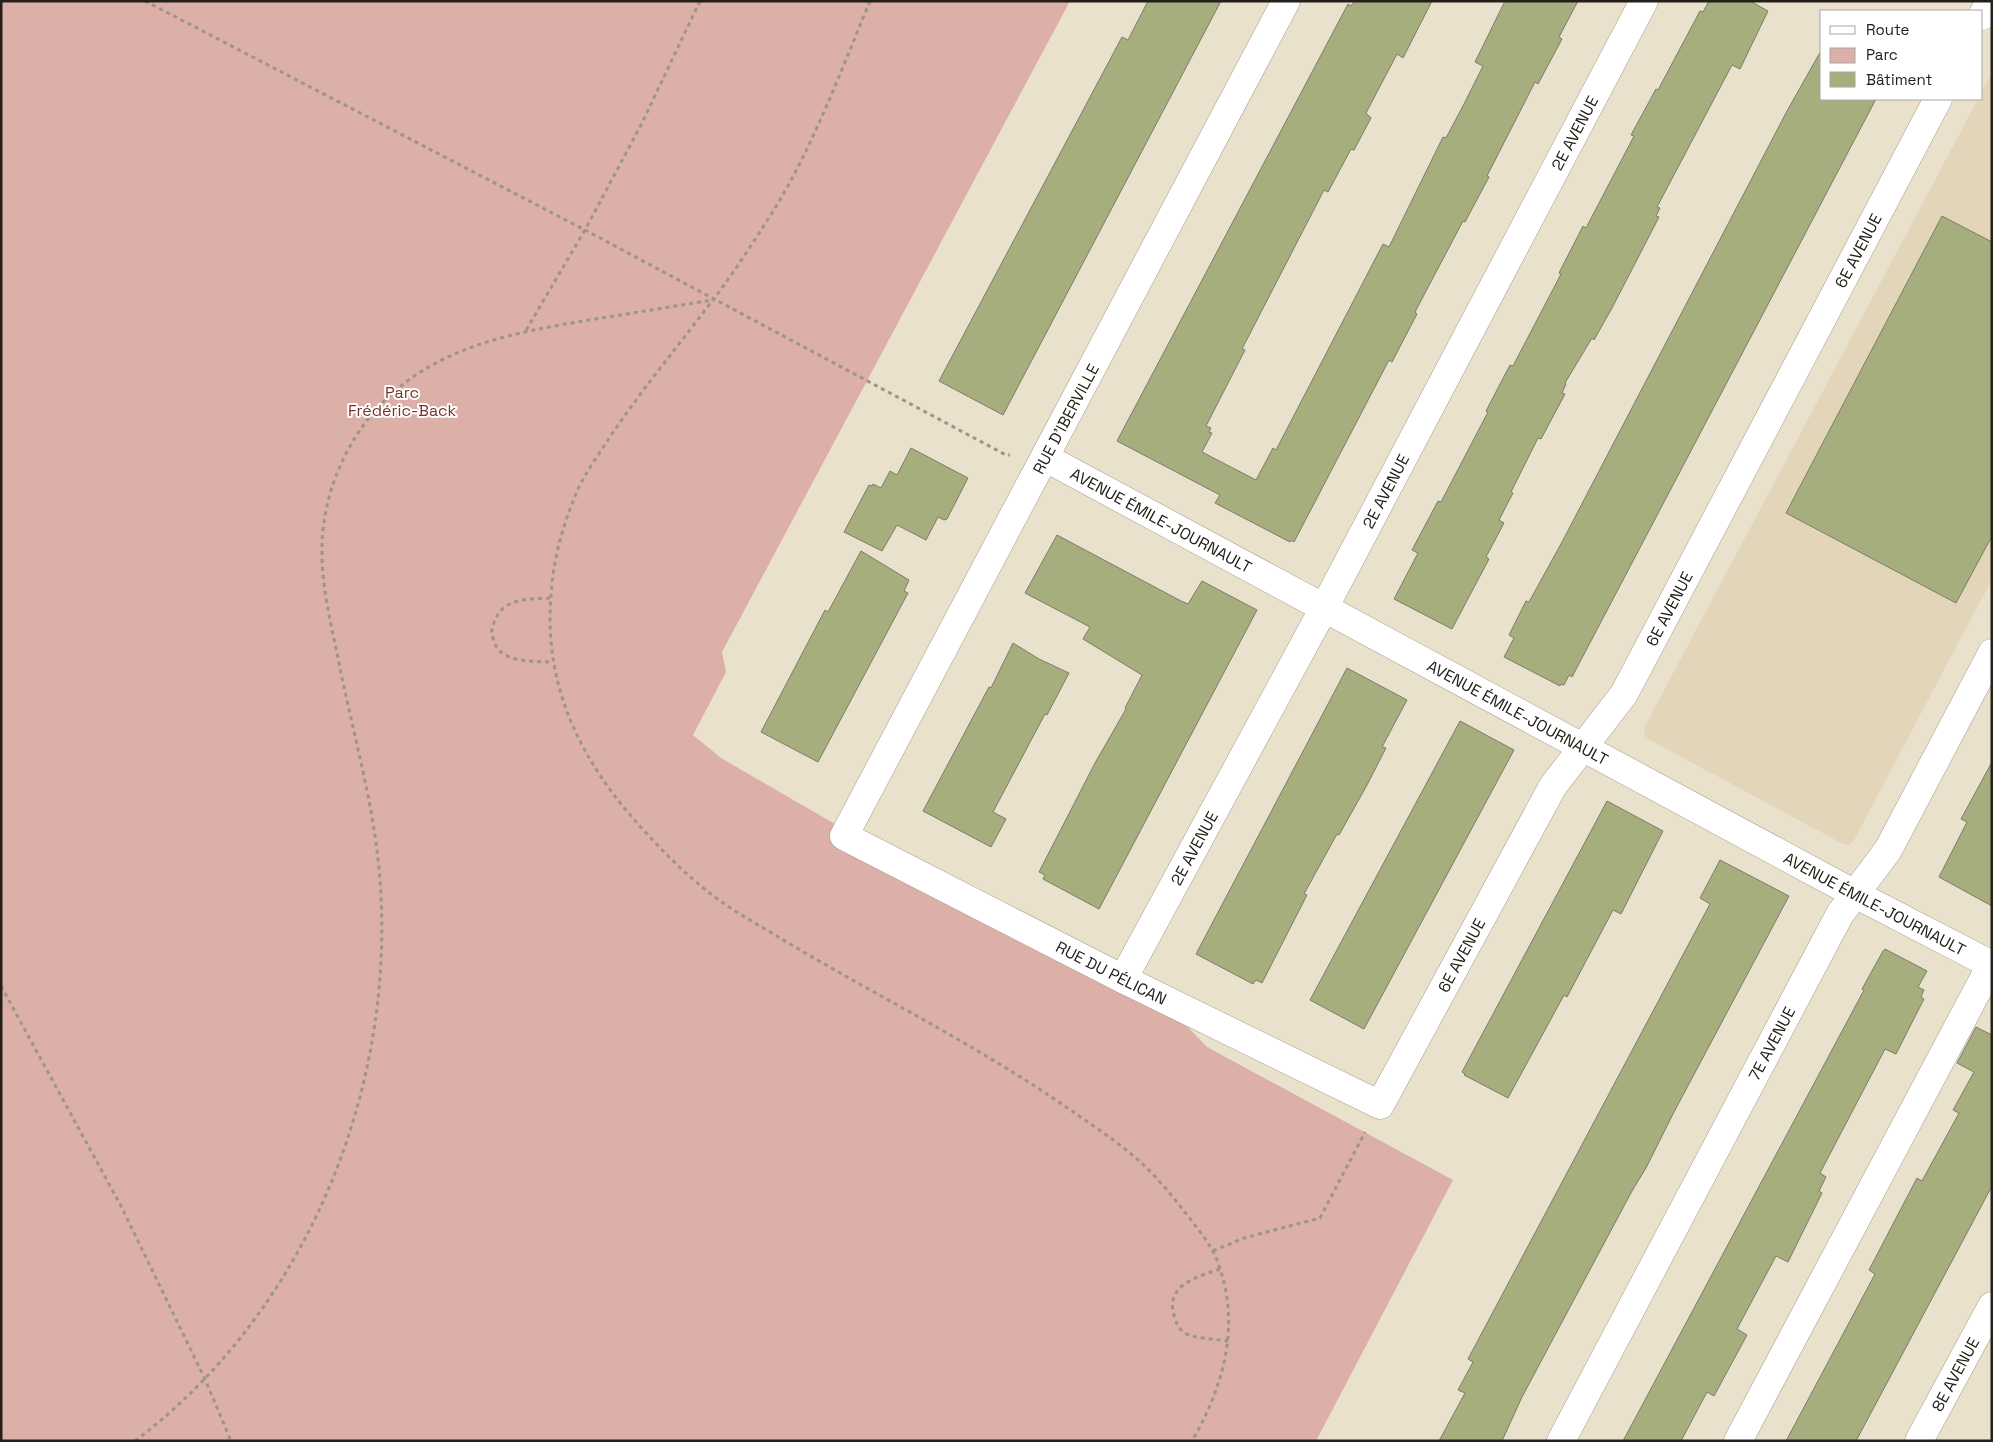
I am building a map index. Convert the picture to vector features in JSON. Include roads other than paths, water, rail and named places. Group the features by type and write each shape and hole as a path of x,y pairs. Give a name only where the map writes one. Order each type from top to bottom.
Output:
{"street":[{"name":"RUE D'IBERVILLE","path":"844,836 1046,458 1286,1"},
{"name":"2E AVENUE","path":"1122,978 1324,608 1644,1"},
{"path":"1983,14 1990,1"},
{"name":"6E AVENUE","path":"1380,1105 1553,786 1624,694 1937,100"},
{"name":"AVENUE ÉMILE-JOURNAULT","path":"1046,458 1855,894 1992,965"},
{"name":"7E AVENUE","path":"1561,1441 1840,914 1888,850 1992,653"},
{"name":"RUE DU PÉLICAN","path":"844,836 1122,978 1380,1105"},
{"path":"1738,1441 1992,965"},
{"name":"8E AVENUE","path":"1919,1441 1992,1306"}],"park label":[{"name":"Parc Frédéric-Back","path":"402,401"}]}
